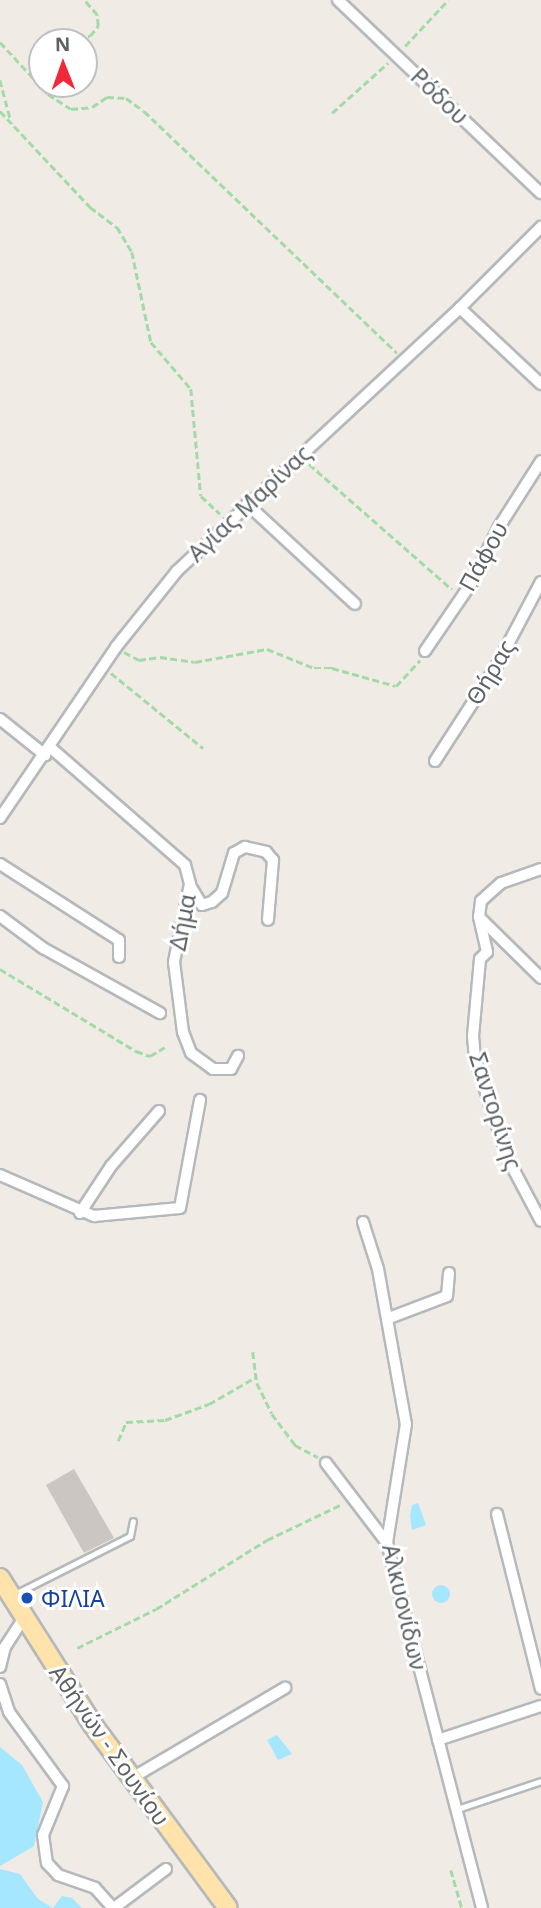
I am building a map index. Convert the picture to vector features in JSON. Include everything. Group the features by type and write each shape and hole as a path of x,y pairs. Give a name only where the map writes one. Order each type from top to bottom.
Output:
{"main road":[{"name":"Αθήνών - Σουνίου","path":"0,1578 132,1778 228,1908"}],"street":[{"name":"Ρόδου","path":"338,0 541,194"},
{"name":"Αγίας Μαρίνας","path":"0,818 48,752 116,647 177,571 460,308 541,227"},
{"path":"460,308 541,384"},
{"name":"Πάφου","path":"425,651 462,595 541,461"},
{"path":"247,504 355,604"},
{"name":"Θήρας","path":"435,761 497,665 541,582"},
{"name":"Δήμα","path":"0,719 48,752 180,857 190,884 174,962 183,1032 191,1053 213,1069 231,1069 238,1056"},
{"path":"190,884 202,905 212,902 222,893 234,853 244,847 266,852 273,860 268,920"},
{"path":"0,864 119,940 119,957"},
{"path":"541,869 501,883 481,901 479,917 541,978"},
{"path":"0,916 43,948 160,1013"},
{"name":"Σαντορίνης","path":"479,917 487,952 480,959 473,1004 475,1059 508,1159 541,1221"},
{"path":"0,1175 80,1213 94,1216 180,1208 200,1100"},
{"path":"80,1213 111,1166 159,1111"},
{"name":"Αλκυονίδων","path":"363,1222 388,1318 406,1424 387,1543 482,1908"},
{"path":"388,1318 447,1296 449,1273"},
{"path":"326,1463 352,1501 387,1543"},
{"path":"497,1514 541,1689"},
{"path":"0,1667 5,1647 24,1618"},
{"path":"0,1684 9,1712 61,1781 62,1796 43,1835 47,1863 58,1875 95,1888 113,1908 166,1869"},
{"path":"132,1778 285,1688"},
{"path":"439,1740 541,1706"}],"lane":[{"path":"10,1596 130,1536 133,1521"},
{"path":"457,1809 541,1781"}],"path":[{"path":"84,0 97,15 96,28"},
{"path":"0,42 48,94 71,109 92,107 107,97 126,98 144,111 404,360"},
{"path":"0,80 11,122"},
{"path":"0,111 90,208 117,228 132,252 146,301 151,342 191,389 201,496 228,521"},
{"path":"299,456 462,595"},
{"path":"116,647 139,660 160,657 195,662 267,649 314,668 332,668 396,686 408,677 425,651"},
{"path":"103,666 203,748"},
{"path":"0,969 136,1051 150,1056 166,1047"},
{"path":"253,1352 256,1377 285,1435 326,1463"},
{"path":"118,1441 126,1422 165,1420 209,1404 256,1377"},
{"path":"77,1648 156,1609 267,1540 352,1501"},
{"path":"451,1870 462,1908"}],"water":[{"path":"418,1503 426,1525 412,1530 412,1505"},
{"path":"441,1585 447,1588 450,1594 447,1600 441,1603 435,1600 432,1594 435,1588"},
{"path":"277,1735 292,1754 278,1760 267,1740"},
{"path":"0,1747 22,1765 43,1802 34,1846 0,1866"},
{"path":"0,1869 20,1874 38,1899 53,1908 0,1908"},
{"path":"62,1896 72,1898 82,1908 53,1908"}],"building":[{"path":"74,1469 114,1538 84,1553 46,1485"}],"place":[{"name":"ΦΙΛΙΑ","path":"27,1598"}]}
